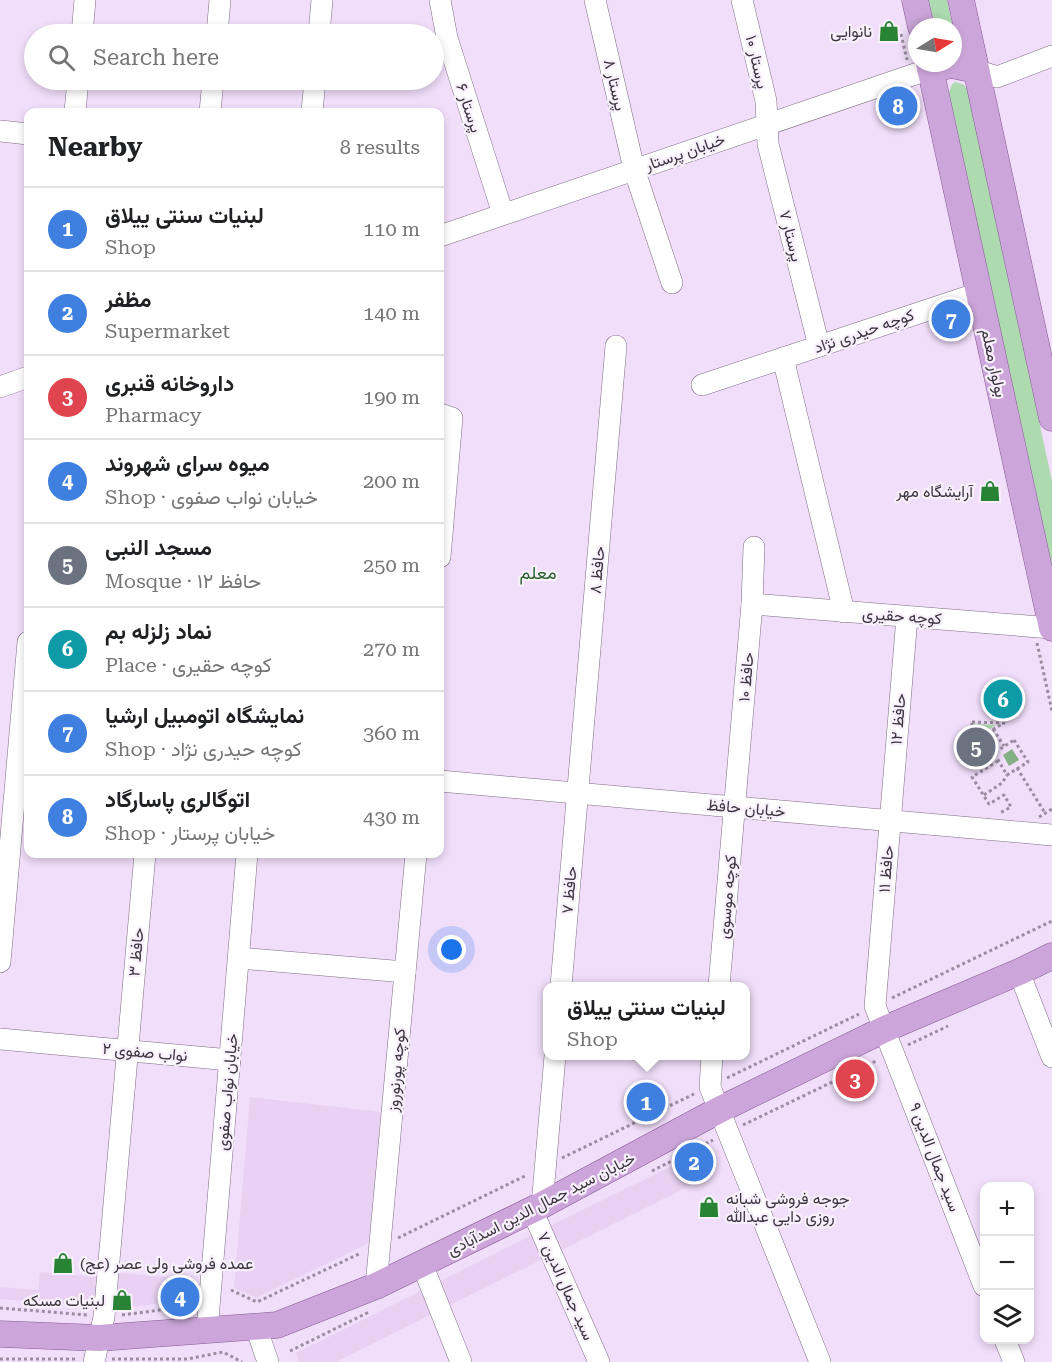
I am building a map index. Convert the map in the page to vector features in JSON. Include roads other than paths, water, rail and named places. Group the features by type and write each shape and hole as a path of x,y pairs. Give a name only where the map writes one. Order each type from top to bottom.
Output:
{"main road":[{"path":"915,0 919,18"},
{"path":"961,0 1052,418"},
{"path":"962,66 976,70"},
{"name":"بولوار معلم","path":"931,72 1052,628"},
{"name":"خیابان سید جمال الدین اسدآبادی","path":"0,1334 96,1355 207,1331 277,1325 376,1297 422,1264 723,1122 885,1029 1052,956"}],"street":[{"path":"83,24 85,0"},
{"path":"218,24 220,0"},
{"path":"319,24 322,0"},
{"name":"پرستار ۶","path":"440,0 440,24"},
{"name":"پرستار ۸","path":"595,0 634,170 672,283"},
{"name":"پرستار ۱۰","path":"742,0 766,101 767,124"},
{"name":"پرستار ۶","path":"444,51 503,214"},
{"path":"976,70 997,77 1052,56"},
{"name":"خیابان پرستار","path":"444,235 913,72"},
{"path":"75,108 77,90"},
{"path":"210,108 212,90"},
{"path":"312,108 314,90"},
{"name":"پرستار ۷","path":"767,124 768,144 819,346"},
{"path":"0,131 24,134"},
{"name":"کوچه حیدری نژاد","path":"702,385 979,293"},
{"name":"حافظ ۸","path":"578,794 616,346"},
{"path":"783,358 844,612"},
{"path":"0,387 24,378"},
{"path":"444,415 452,418 444,511"},
{"name":"حافظ ۱۰","path":"735,807 752,604 754,547"},
{"name":"کوچه حقیری","path":"752,604 1052,628"},
{"name":"حافظ ۱۲","path":"890,821 907,616"},
{"path":"0,962 16,745 24,676"},
{"name":"خیابان حافظ","path":"444,781 1052,835"},
{"name":"حافظ ۷","path":"561,982 578,794"},
{"name":"کوچه موسوی","path":"719,982 735,807"},
{"name":"حافظ ۱۱","path":"885,1029 882,918 890,821"},
{"name":"حافظ ۳","path":"96,1355 104,1317 145,858"},
{"name":"خیابان نواب صفوی","path":"207,1331 248,858"},
{"name":"کوچه پورنوروز","path":"376,1297 416,858"},
{"path":"239,958 405,972"},
{"path":"1019,972 1052,1057"},
{"name":"سید جمال الدین ۹","path":"885,1029 980,1276"},
{"name":"نواب صفوی ۲","path":"0,1039 230,1060"},
{"path":"537,1208 546,1166 555,1060"},
{"path":"712,1060 710,1086 820,1362"},
{"name":"سید جمال الدین ۷","path":"537,1208 600,1362"},
{"path":"422,1264 461,1362"},
{"path":"256,1327 268,1362"},
{"path":"1007,1344 1014,1362"}],"place":[{"name":"نانوایی","path":"889,31"},
{"name":"اتوگالری پاسارگاد","path":"898,106"},
{"name":"نمایشگاه اتومبیل ارشیا","path":"951,319"},
{"name":"آرایشگاه مهر","path":"990,491"},
{"name":"نماد زلزله بم","path":"1003,699"},
{"name":"مسجد النبی","path":"976,747"},
{"name":"داروخانه قنبری","path":"855,1079"},
{"name":"لبنیات سنتی ییلاق","path":"646,1102"},
{"name":"مظفر","path":"694,1162"},
{"name":"جوجه فروشی شبانه روزی دایی عبدالله","path":"709,1207"},
{"name":"عمده فروشی ولی عصر (عج)","path":"63,1263"},
{"name":"میوه سرای شهروند","path":"180,1297"},
{"name":"لبنیات مسکه","path":"122,1300"}],"district":[{"name":"معلم","path":"538,572"}]}
